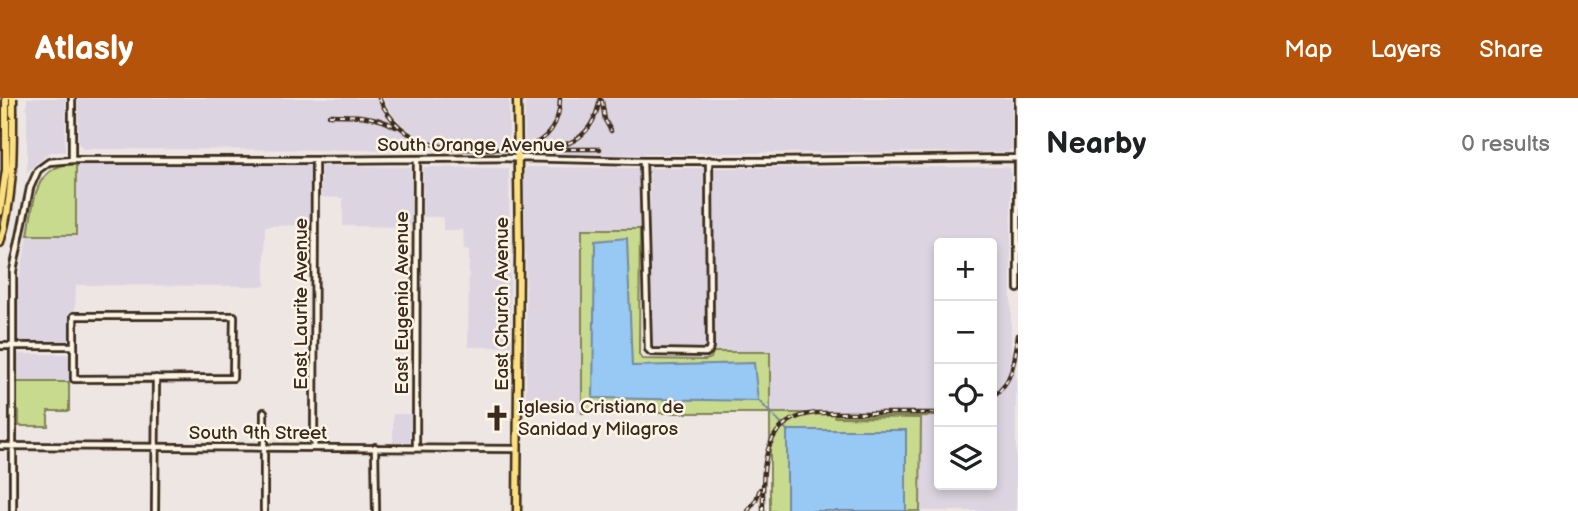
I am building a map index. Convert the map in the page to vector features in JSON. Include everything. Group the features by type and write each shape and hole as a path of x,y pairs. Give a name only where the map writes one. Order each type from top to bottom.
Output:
{"main road":[{"path":"0,243 9,207 9,116 6,98"},
{"path":"9,116 13,98"},
{"name":"East Church Avenue","path":"517,98 517,511"},
{"path":"0,212 9,169"}],"street":[{"path":"0,111 13,98"},
{"path":"72,98 72,160"},
{"path":"1018,98 1018,289"},
{"name":"South Orange Avenue","path":"12,346 12,277 30,188 38,170 49,162 1018,158"},
{"name":"East Eugenia Avenue","path":"416,448 417,159"},
{"name":"East Laurite Avenue","path":"314,448 315,160"},
{"path":"643,160 648,349 651,352 706,353 710,346 709,160"},
{"path":"74,316 234,316 233,378 74,379 75,346 74,316"},
{"path":"0,346 75,346"},
{"path":"12,346 13,511"},
{"path":"155,511 156,378"},
{"path":"264,412 264,511"},
{"name":"South 9th Street","path":"0,446 517,449"},
{"path":"375,447 376,511"}],"shaded area":[{"path":"27,98 66,98 65,152 50,152 27,172"},
{"path":"78,98 377,98 394,125 413,140 413,150 83,149 78,143"},
{"path":"383,98 509,98 509,149 453,148 432,143 400,123"},
{"path":"525,98 1012,98 1012,148 1008,152 524,154"},
{"path":"76,165 307,165 310,167 310,225 265,226 265,286 76,285 75,311 70,311 68,342 20,342 18,285 28,235 76,235"},
{"path":"323,166 411,167 411,227 343,226 343,198 321,197"},
{"path":"424,167 509,168 511,347 468,347 469,250 464,249 463,230 443,230 443,217 423,217"},
{"path":"527,167 637,168 640,171 640,229 582,229 582,413 526,413 524,187"},
{"path":"650,168 706,168 705,352 649,352"},
{"path":"713,168 1011,169 1011,364 1013,357 1016,371 1016,511 920,511 921,416 934,416 934,490 997,490 997,238 934,238 934,413 770,413 770,353 713,352"},
{"path":"19,354 69,355 69,382 17,382"},
{"path":"393,414 411,414 410,442 393,443"}],"green space":[{"path":"76,165 76,235 28,235 33,203 40,183 53,169"},
{"path":"582,229 640,229 639,354 642,359 706,360 711,358 713,352 770,352 770,413 582,413"},
{"path":"17,382 69,382 69,411 48,411 48,426 19,426"},
{"path":"770,413 934,413 934,416 833,417 921,418 920,511 770,511"}],"water":[{"path":"627,238 632,366 754,363 758,401 593,398 595,241"},
{"path":"787,430 906,430 906,511 787,511"}],"waterway":[{"path":"758,400 788,431"}],"railway":[{"path":"379,98 389,116 416,138 449,148 466,149 536,149 565,144 577,139 587,130 595,116 600,98"},
{"path":"524,148 540,141 551,129 558,115 560,98"},
{"path":"602,101 605,120 611,131"},
{"path":"329,115 372,118 396,127"},
{"path":"561,149 600,149"},
{"path":"997,394 1009,378 1018,335"},
{"path":"763,511 765,462 775,435 785,424 798,417 817,413 934,413"},
{"path":"748,511 760,489"}],"place":[{"name":"Iglesia Cristiana de Sanidad y Milagros","path":"497,418"}]}
